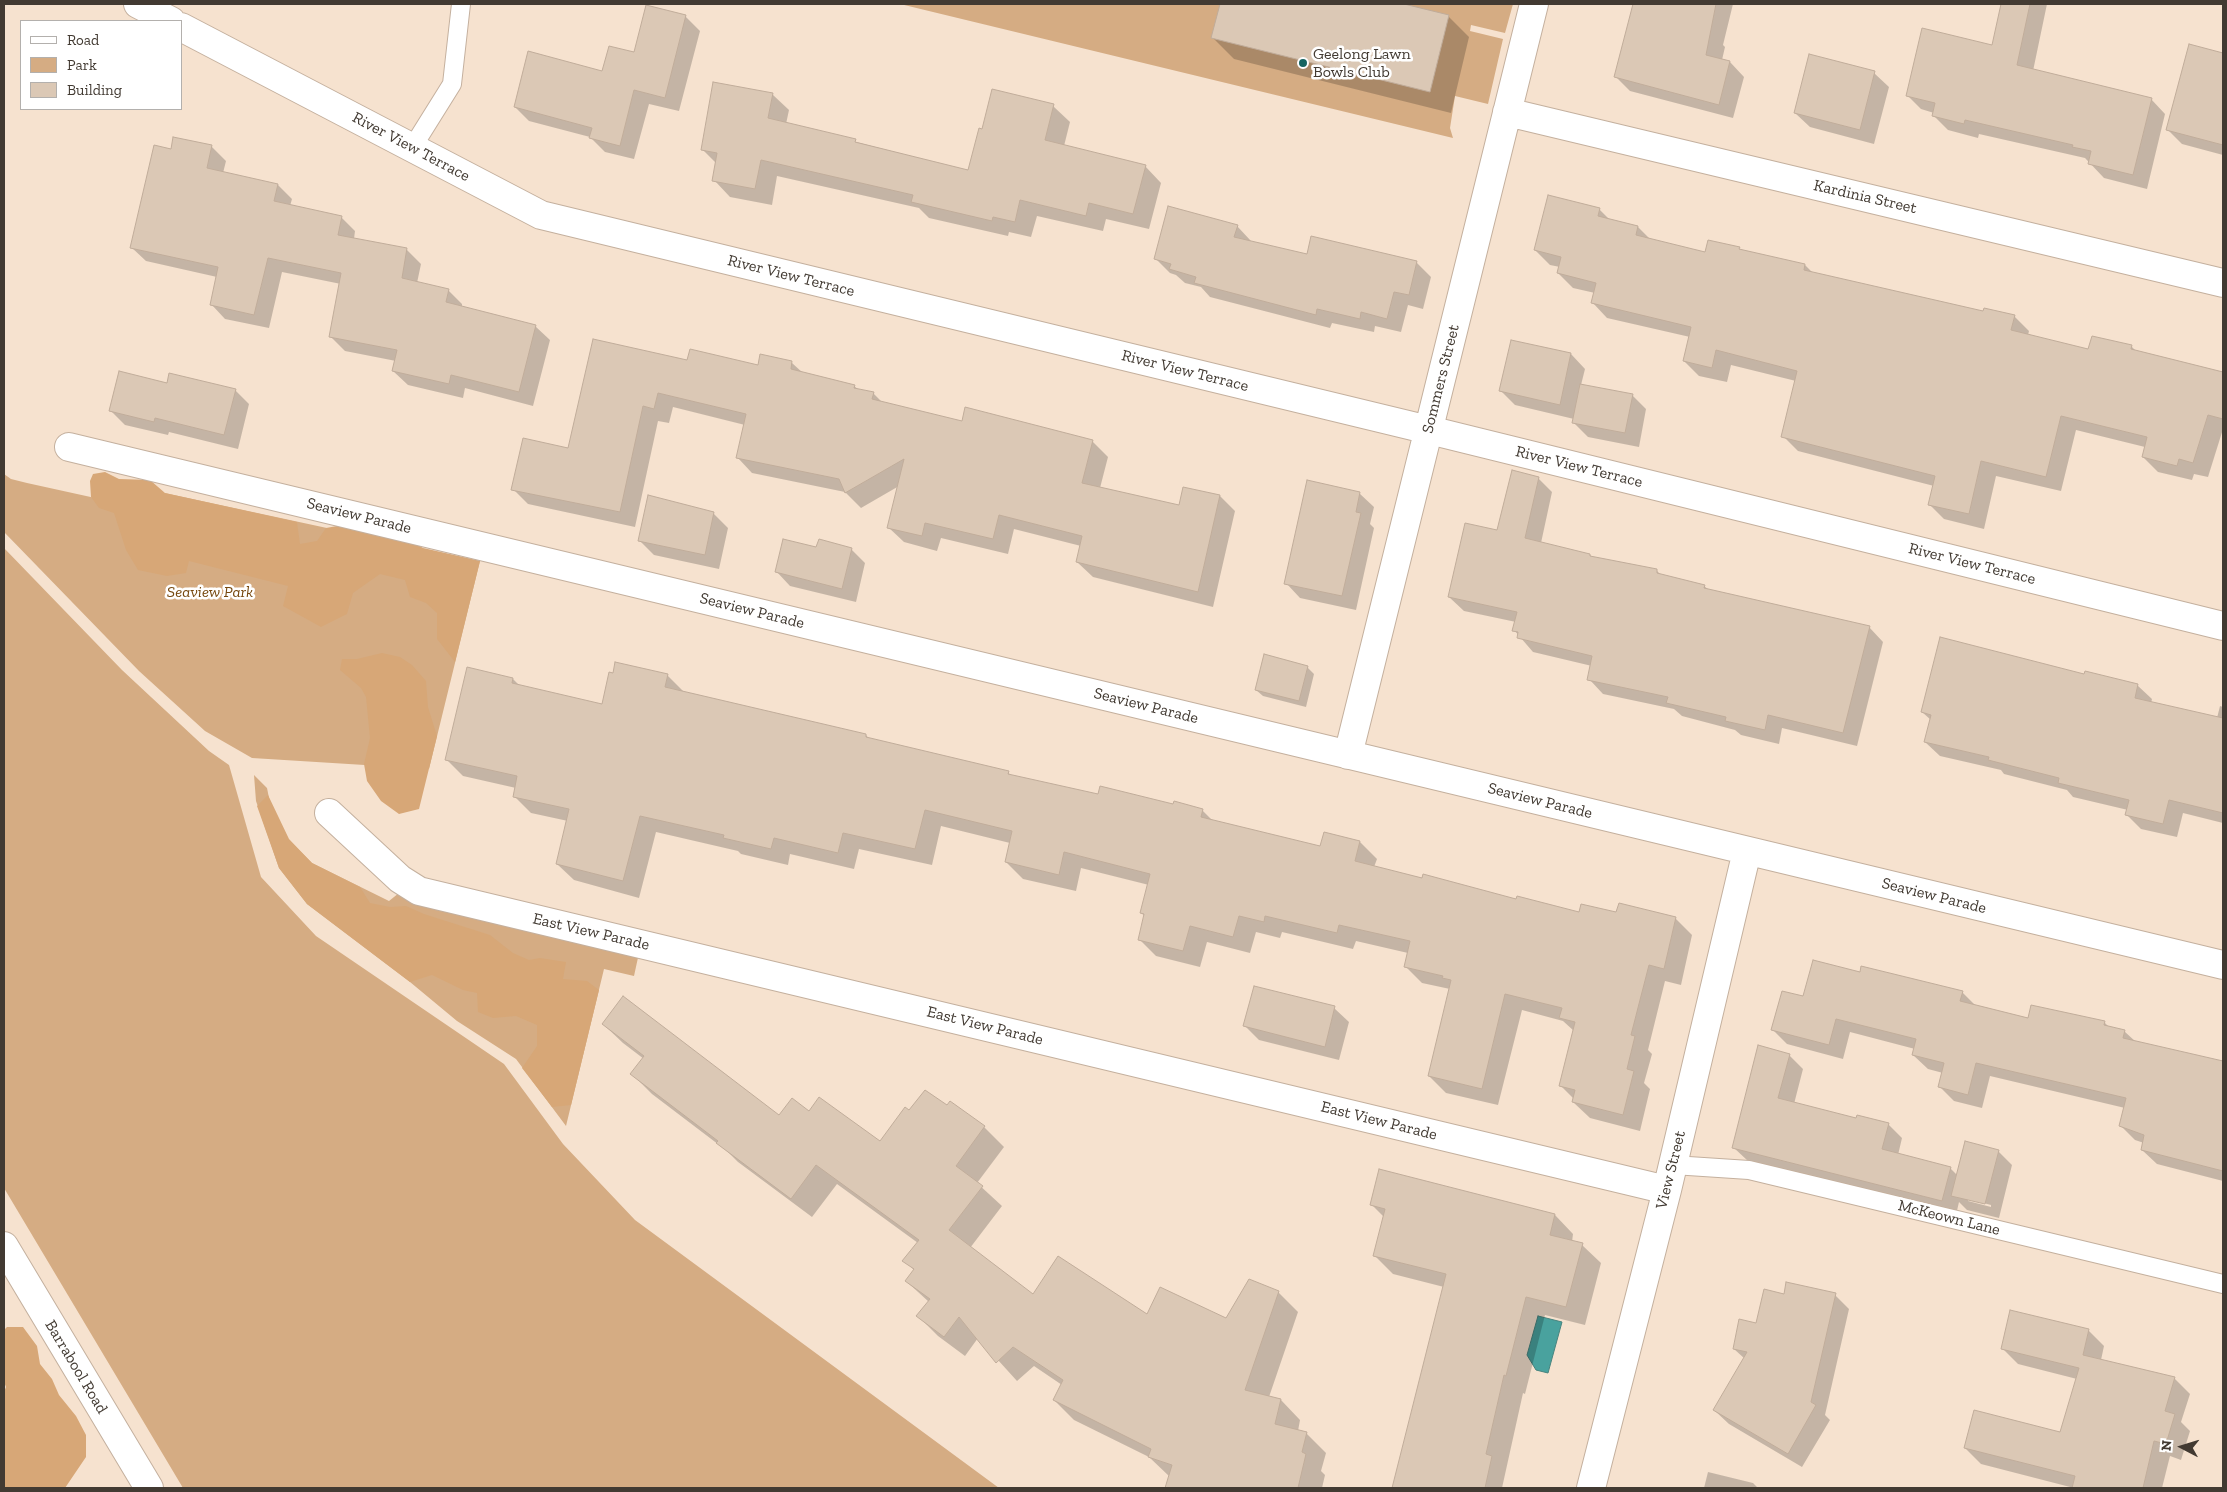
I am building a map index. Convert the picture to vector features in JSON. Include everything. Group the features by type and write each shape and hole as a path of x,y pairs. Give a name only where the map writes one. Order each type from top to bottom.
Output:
{"street":[{"path":"138,4 169,20"},
{"name":"Sommers Street","path":"1348,755 1534,4"},
{"name":"River View Terrace","path":"182,27 541,215 1428,430 2223,626"},
{"name":"Kardinia Street","path":"1507,112 2223,283"},
{"name":"Seaview Parade","path":"69,447 2223,966"},
{"name":"East View Parade","path":"330,813 400,879 419,891 1670,1177"},
{"name":"View Street","path":"1591,1488 1670,1177 1747,851"},
{"name":"Barrabool Road","path":"4,1246 149,1488"}],"lane":[{"path":"412,148 452,84 461,4"},
{"name":"McKeown Lane","path":"1670,1177 1749,1170 2223,1284"}],"green space":[{"name":"Geelong Lawn Bowls Club","path":"900,4 1513,4 1505,33 1471,25 1470,31 1503,39 1488,104 1455,96 1450,128 1453,138"},
{"name":"Seaview Park","path":"4,474 11,479 127,505 132,486 480,561 429,769 252,758 205,731 139,671 4,532"},
{"path":"4,548 122,670 209,751 229,765 261,877 316,936 504,1064 563,1144 635,1220 999,1488 183,1488 4,1188"},
{"path":"254,775 267,788 270,803 288,839 312,863 389,901 399,893 639,953 634,976 604,969 566,1126 516,1059 457,1021 410,982 307,904 279,868 256,801"}],"shaded area":[{"path":"105,472 119,479 150,480 165,493 297,522 300,544 317,541 326,528 354,523 404,537 423,548 480,561 455,662 437,639 437,613 426,603 410,597 405,580 380,574 353,593 347,614 321,627 283,606 288,586 189,561 186,573 167,576 138,570 126,550 114,513 99,508 91,497 90,481 93,474"},
{"path":"382,653 400,657 412,665 426,681 428,707 437,736 419,809 399,814 381,801 367,781 364,764 370,738 366,697 361,688 340,670 342,659 357,659"},
{"path":"268,795 289,839 312,863 360,887 370,903 390,907 406,906 424,914 490,935 513,953 529,960 540,958 566,962 563,979 587,981 599,990 571,1105 552,1107 522,1068 537,1046 537,1025 516,1016 493,1018 478,1012 477,993 463,990 432,975 410,982 307,904 279,868 257,806"},
{"path":"7,1327 23,1327 37,1346 40,1364 52,1379 59,1395 76,1416 86,1435 86,1457 65,1488 4,1488 4,1392 6,1387 4,1382 4,1330"}],"water":[{"path":"1538,1316 1562,1322 1548,1373 1536,1370 1527,1355"}],"building":[{"path":"1220,4 1404,4 1449,15 1430,92 1211,38"},
{"path":"1633,4 1716,4 1706,55 1730,61 1719,105 1614,77"},
{"path":"2001,4 2030,4 2017,65 2152,98 2133,175 2088,164 2091,151 2072,147 2073,145 1965,120 1964,124 1932,116 1935,103 1906,96 1922,28 1992,45"},
{"path":"646,5 686,15 665,98 634,90 620,146 589,138 592,128 514,107 528,51 602,71 609,46 634,52"},
{"path":"2189,44 2223,53 2223,145 2166,130"},
{"path":"1809,54 1875,71 1860,130 1794,113"},
{"path":"713,82 773,93 768,118 856,139 855,142 968,170 979,128 982,129 992,89 1054,104 1045,140 1146,165 1133,214 1089,203 1086,216 1020,200 1015,222 993,217 992,221 911,202 913,195 761,160 755,189 712,181 717,153 701,150"},
{"path":"173,137 212,145 207,168 278,184 274,201 342,216 338,235 407,248 402,278 449,289 446,302 536,325 519,392 451,375 449,384 392,371 397,350 329,337 341,273 268,258 254,315 210,305 218,267 130,248 154,145 171,149"},
{"path":"1548,195 1600,208 1598,216 1638,226 1636,235 1705,252 1708,240 1740,247 1739,249 1805,264 1804,270 1983,311 1984,308 2015,315 2011,330 2088,349 2092,336 2132,345 2131,349 2223,372 2223,419 2208,415 2193,463 2179,459 2177,466 2142,457 2147,437 2061,416 2046,477 1981,461 1969,514 1928,505 1935,476 1781,437 1797,371 1716,350 1712,368 1683,361 1691,327 1591,303 1596,283 1557,273 1561,257 1534,250"},
{"path":"1168,206 1238,225 1234,237 1307,254 1311,236 1417,261 1409,295 1394,292 1387,319 1361,312 1360,319 1317,309 1316,315 1194,283 1196,277 1169,269 1171,264 1154,259"},
{"path":"593,339 687,360 690,349 758,365 760,354 792,361 791,369 855,385 854,388 874,392 872,399 962,421 965,407 1093,440 1082,483 1179,505 1183,487 1220,495 1198,592 1076,562 1082,536 999,515 993,539 925,523 922,536 887,528 904,459 845,493 839,479 736,458 746,414 658,393 654,409 643,406 620,512 511,490 523,438 568,448"},
{"path":"1511,340 1571,353 1560,405 1499,391"},
{"path":"119,371 167,383 169,373 236,389 224,435 155,418 154,422 109,411"},
{"path":"1580,384 1633,394 1625,433 1572,423"},
{"path":"1512,470 1539,477 1525,538 1590,554 1590,556 1657,569 1657,573 1705,585 1704,588 1870,626 1843,733 1768,715 1765,730 1725,721 1726,717 1666,703 1668,697 1587,680 1592,656 1517,638 1518,632 1512,631 1517,612 1448,597 1465,523 1497,530"},
{"path":"1307,480 1360,492 1356,512 1361,513 1342,596 1284,584"},
{"path":"648,495 714,512 705,555 638,541"},
{"path":"783,539 816,547 819,539 852,548 842,589 775,572"},
{"path":"1940,637 2084,674 2085,671 2138,684 2135,698 2223,718 2223,813 2169,800 2163,824 2125,815 2129,800 2058,783 2059,778 1988,760 1989,757 1924,742 1931,715 1921,712"},
{"path":"1264,654 1308,666 1299,701 1255,690"},
{"path":"615,662 668,674 665,687 866,734 866,737 1009,771 1008,774 1098,794 1100,786 1173,804 1174,801 1203,809 1201,817 1320,846 1324,832 1360,841 1355,861 1422,878 1423,874 1516,899 1517,896 1579,912 1581,904 1616,912 1619,903 1676,917 1664,969 1649,965 1631,1035 1635,1036 1627,1069 1634,1071 1623,1115 1572,1102 1575,1090 1559,1086 1575,1022 1559,1018 1562,1008 1505,994 1482,1089 1428,1076 1451,980 1442,978 1443,976 1404,967 1410,941 1339,925 1337,933 1265,916 1264,922 1239,916 1233,937 1190,926 1183,951 1138,940 1144,914 1140,913 1150,874 1064,852 1059,875 1005,862 1012,831 925,810 915,849 843,833 838,853 774,838 771,849 723,838 724,835 640,816 623,881 556,864 569,809 513,797 517,776 445,760 467,667 513,678 512,683 602,704 609,672 613,673"},
{"path":"1813,960 1860,972 1861,966 1963,991 1960,1001 2028,1018 2031,1005 2105,1021 2104,1025 2125,1030 2123,1038 2223,1061 2223,1171 2141,1150 2144,1135 2119,1126 2126,1098 1976,1063 1968,1095 1938,1087 1944,1063 1912,1055 1916,1039 1836,1019 1829,1045 1771,1030 1782,991 1803,996"},
{"path":"1254,986 1335,1006 1325,1047 1243,1026"},
{"path":"623,996 779,1115 792,1098 809,1111 819,1097 880,1141 905,1107 909,1110 925,1090 947,1105 950,1101 985,1126 956,1166 983,1186 949,1230 1033,1294 1058,1256 1147,1314 1160,1287 1226,1318 1249,1279 1279,1291 1245,1390 1281,1399 1275,1424 1307,1432 1302,1452 1306,1454 1298,1488 1165,1488 1172,1465 1148,1457 1151,1449 1053,1400 1063,1380 1013,1347 996,1363 959,1317 944,1337 916,1316 930,1299 905,1281 914,1269 902,1261 919,1240 816,1165 791,1199 716,1143 718,1141 630,1074 644,1056 602,1024"},
{"path":"1758,1045 1790,1054 1778,1098 1856,1118 1857,1115 1889,1123 1882,1149 1951,1167 1942,1201 1732,1148"},
{"path":"1965,1141 1999,1150 1985,1204 1951,1196"},
{"path":"1379,1169 1555,1214 1550,1235 1583,1243 1566,1307 1526,1297 1506,1376 1504,1375 1486,1454 1492,1456 1485,1488 1392,1488 1446,1274 1373,1256 1385,1209 1370,1205"},
{"path":"1786,1282 1836,1293 1811,1402 1816,1405 1788,1454 1713,1410 1747,1352 1733,1349 1739,1319 1756,1323 1764,1289 1784,1294"},
{"path":"2010,1310 2089,1329 2083,1355 2175,1377 2165,1411 2175,1414 2166,1444 2154,1441 2143,1488 2072,1488 2075,1476 1964,1448 1974,1410 2060,1432 2079,1368 2001,1349"}],"place":[{"name":"Geelong Lawn Bowls Club","path":"1303,63"}]}
